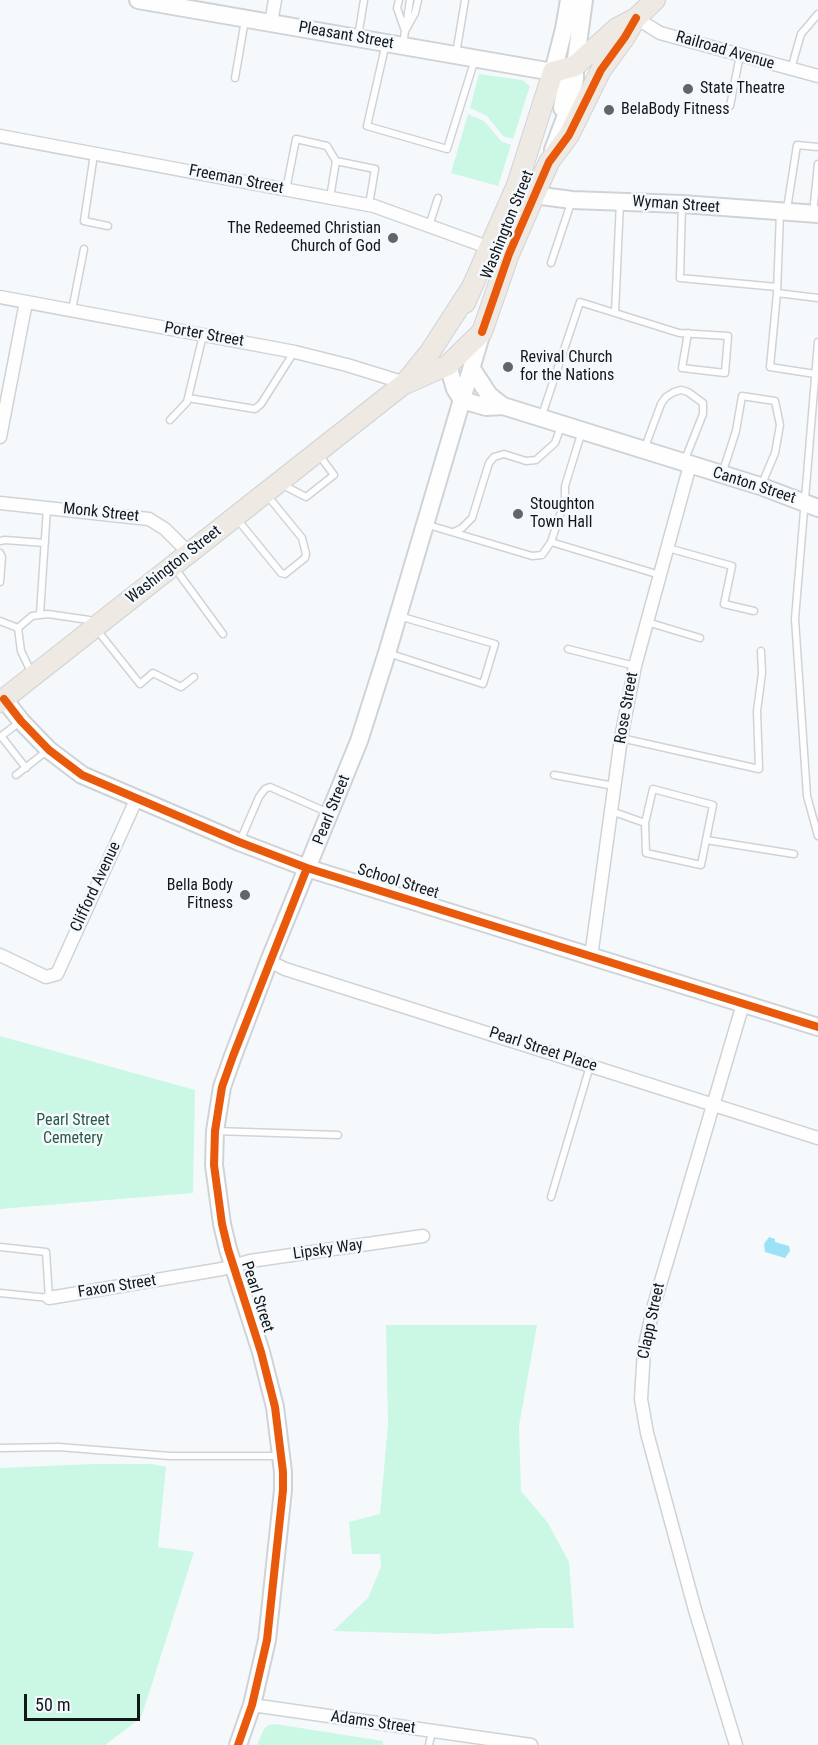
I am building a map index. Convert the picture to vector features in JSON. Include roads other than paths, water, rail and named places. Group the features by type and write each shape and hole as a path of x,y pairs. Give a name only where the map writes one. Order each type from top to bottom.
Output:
{"main road":[{"name":"Pleasant Street","path":"138,0 358,38 398,40 456,54 553,72"},
{"name":"Washington Street","path":"448,365 448,352 470,290 517,185 553,72 569,0"},
{"path":"575,66 584,0"},
{"name":"Washington Street","path":"549,162 568,135 601,70 636,18 654,0"},
{"name":"Washington Street","path":"553,72 575,66 617,28 636,18"},
{"name":"Washington Street","path":"2,701 316,452 405,384 448,365 482,332 509,254 549,162 568,110 575,79 575,66"},
{"name":"Washington Street","path":"553,72 561,84 564,96 558,136"},
{"name":"Wyman Street","path":"534,195 572,200 682,204 815,214"},
{"name":"Washington Street","path":"405,384 430,352 470,290"},
{"name":"Pearl Street","path":"238,1745 252,1705 267,1640 283,1490 279,1427 271,1389 233,1266 217,1195 214,1165 215,1131 222,1087 269,961 359,741 482,332"},
{"path":"448,365 455,389 462,400 478,405 503,406 687,464"},
{"path":"472,369 489,394 503,406"},
{"name":"Canton Street","path":"687,464 760,486 812,505"},
{"name":"School Street","path":"2,701 49,750 82,775 239,842 307,868 818,1027"}],"street":[{"path":"271,23 275,0"},
{"name":"Railroad Avenue","path":"636,18 660,33 818,76"},
{"name":"Freeman Street","path":"0,136 369,205 467,240"},
{"name":"Washington Street","path":"467,240 490,248"},
{"path":"490,248 509,254"},
{"name":"Porter Street","path":"0,297 295,352 348,365 405,384"},
{"path":"0,437 26,302"},
{"name":"Rose Street","path":"591,957 621,738 635,666 687,464"},
{"name":"Monk Street","path":"0,504 149,519 165,529 181,559"},
{"name":"Clifford Avenue","path":"0,955 46,977 57,974 136,800"},
{"name":"Pearl Street Place","path":"269,961 285,969 818,1138"},
{"name":"Clapp Street","path":"736,1745 692,1599 647,1434 641,1399 644,1350 654,1305 743,1004"},
{"name":"Lipsky Way","path":"233,1266 250,1261 423,1236"},
{"name":"Faxon Street","path":"49,1298 233,1266"},
{"name":"Adams Street","path":"252,1705 531,1745"}],"lane":[{"path":"358,38 364,0"},
{"path":"398,40 399,0"},
{"path":"410,0 367,126 447,149 476,58"},
{"path":"398,40 415,13 417,0"},
{"path":"456,54 465,0"},
{"path":"791,69 801,34 818,14"},
{"path":"235,78 245,19"},
{"path":"730,106 740,55"},
{"path":"286,190 296,139 327,146 336,161 330,198"},
{"path":"815,374 770,368 783,212 797,145 818,147"},
{"path":"94,154 84,222 108,226"},
{"path":"336,161 375,169 369,205"},
{"path":"815,214 818,164"},
{"path":"429,226 438,198"},
{"path":"551,263 572,200"},
{"path":"615,313 620,201"},
{"path":"682,204 680,278 777,290 818,298"},
{"path":"72,311 84,249"},
{"path":"541,418 580,302 680,333 688,333 728,336 725,374 682,368 688,333"},
{"path":"170,420 187,402 203,335"},
{"path":"818,342 815,374 812,505 795,619 807,796 818,836"},
{"path":"188,398 255,409 261,404 295,352"},
{"path":"644,451 661,404 666,397 681,390 688,392 703,403 704,414 687,464"},
{"path":"722,475 735,431 742,396 775,401 780,425 775,453 760,486"},
{"path":"453,532 462,528 472,518 489,463 494,457 504,454 526,461 536,460 555,444 562,424"},
{"path":"425,524 532,556 542,555 552,542 582,431"},
{"path":"272,488 306,497 334,475 316,452"},
{"path":"235,517 279,572 287,573 306,557 304,543 272,488"},
{"path":"40,614 47,508"},
{"path":"0,541 45,543"},
{"path":"552,542 660,575"},
{"path":"667,548 732,566 724,604 754,611"},
{"path":"0,553 2,557 0,582"},
{"path":"181,559 223,634"},
{"path":"33,676 21,651 18,628 25,620 40,614 89,620 140,684 153,674 181,687 194,677"},
{"path":"387,653 483,684 495,644 398,616"},
{"path":"0,620 18,628"},
{"path":"647,622 700,638"},
{"path":"568,649 635,666"},
{"path":"621,738 759,769 757,711 762,673 761,651"},
{"path":"21,721 1,737 26,768"},
{"path":"16,776 49,750"},
{"path":"554,775 615,786"},
{"path":"239,842 259,797 270,787 330,814"},
{"path":"653,789 713,805 701,865 646,853 645,823 653,789"},
{"path":"611,811 645,823"},
{"path":"706,840 794,854"},
{"path":"551,1197 590,1065"},
{"path":"215,1131 338,1135"},
{"path":"0,1247 46,1252 49,1298"},
{"name":"Faxon Street","path":"0,1293 49,1298"},
{"path":"0,1448 59,1447 170,1456 282,1456"},
{"path":"429,1745 432,1731"}],"water":[{"path":"769,1237 775,1239 775,1242 789,1246 790,1251 785,1258 765,1252 764,1244"}],"place":[{"name":"State Theatre","path":"688,89"},
{"name":"BelaBody Fitness","path":"609,110"},
{"name":"The Redeemed Christian Church of God","path":"393,238"},
{"name":"Revival Church for the Nations","path":"508,367"},
{"name":"Stoughton Town Hall","path":"518,514"},
{"name":"Bella Body Fitness","path":"245,895"}],"park label":[{"name":"Pearl Street Cemetery","path":"73,1130"}]}
